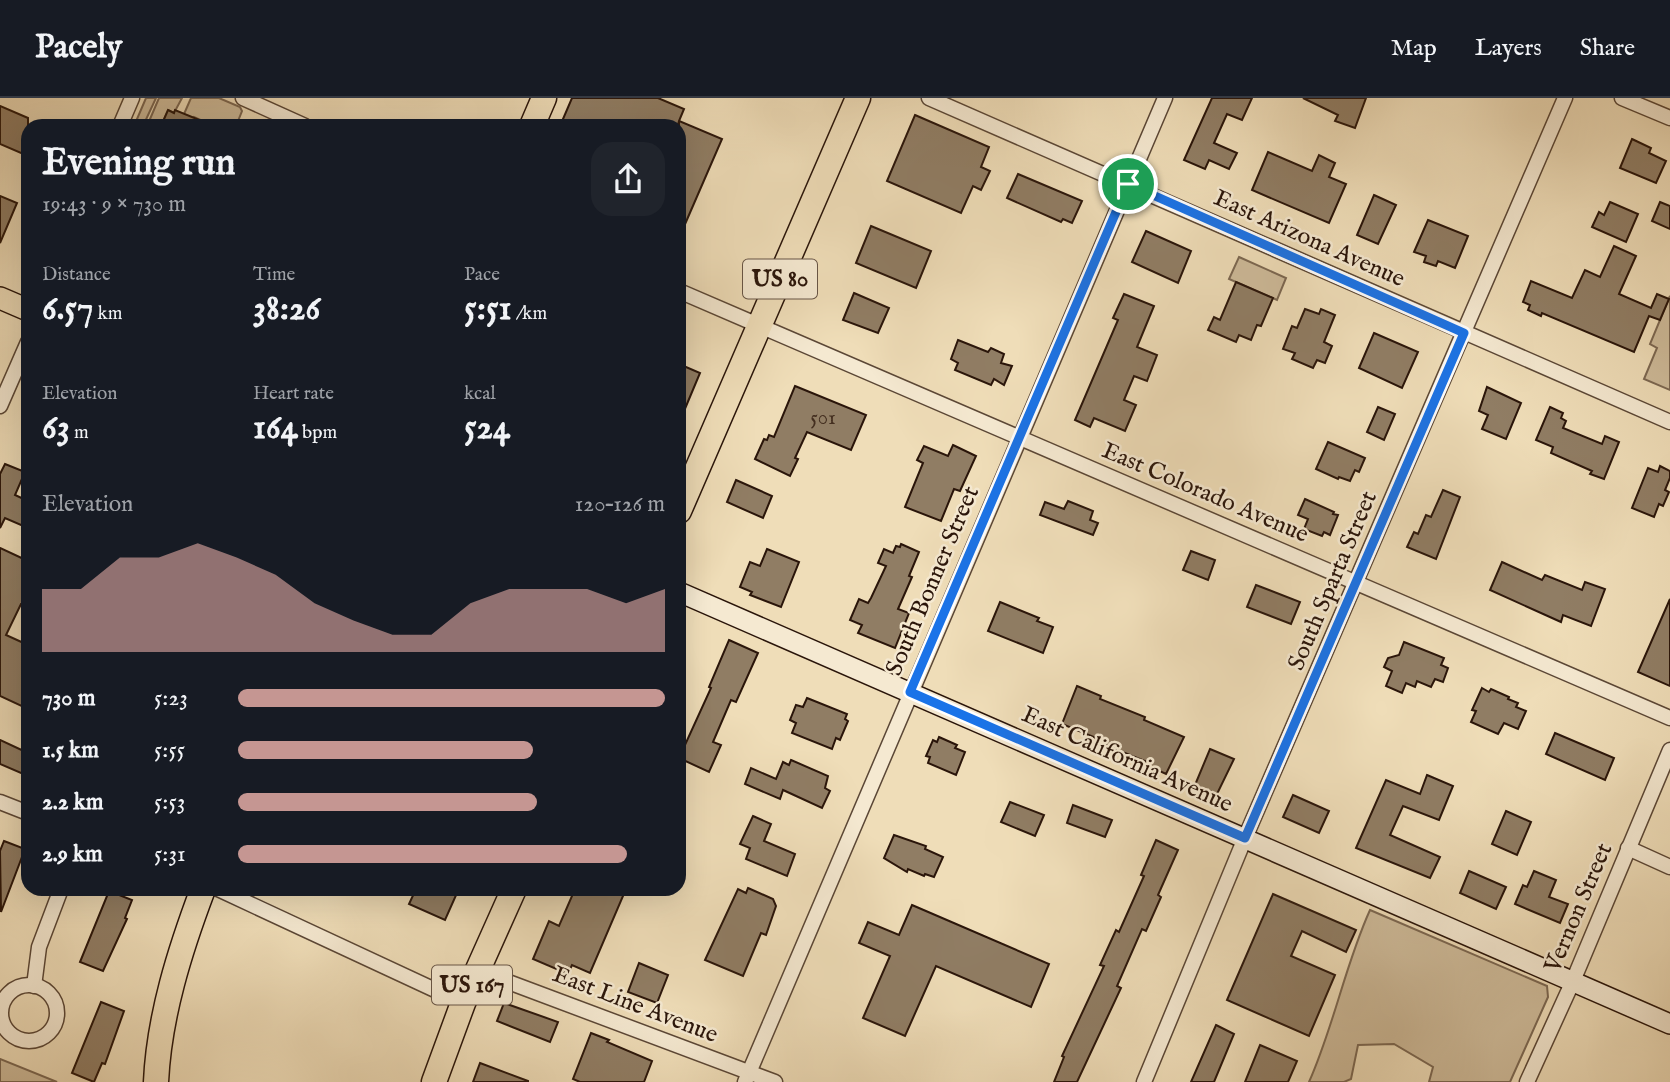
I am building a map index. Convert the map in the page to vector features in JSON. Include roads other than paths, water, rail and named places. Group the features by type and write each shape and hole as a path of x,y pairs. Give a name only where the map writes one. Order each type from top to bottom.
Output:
{"highway":[{"path":"535,119 544,98"},
{"name":"US 80","path":"686,495 858,98"},
{"path":"156,1082 163,1026 174,979 201,896"},
{"name":"US 167","path":"434,1082 463,1003 511,896"}],"main road":[{"path":"0,298 21,307"},
{"name":"East California Avenue","path":"686,595 1670,1024"}],"street":[{"path":"123,119 132,98"},
{"path":"243,98 290,119"},
{"name":"East Arizona Avenue","path":"929,98 1670,422"},
{"name":"South Bonner Street","path":"747,1077 1165,98"},
{"name":"South Sparta Street","path":"1144,1082 1245,838 1565,98"},
{"path":"1622,98 1670,118"},
{"name":"East Colorado Avenue","path":"686,294 1670,718"},
{"path":"0,406 21,358"},
{"name":"Vernon Street","path":"1527,1082 1573,981 1670,750"},
{"path":"0,802 21,810"},
{"path":"1628,848 1670,867"},
{"path":"34,986 39,947 58,896"},
{"path":"233,896 463,1003"},
{"name":"East Line Avenue","path":"479,971 747,1077 775,1082"},
{"path":"34,986 48,992 58,1013 53,1029 47,1036 26,1042 5,1028 1,1011 10,992 19,987 34,986"}]}
